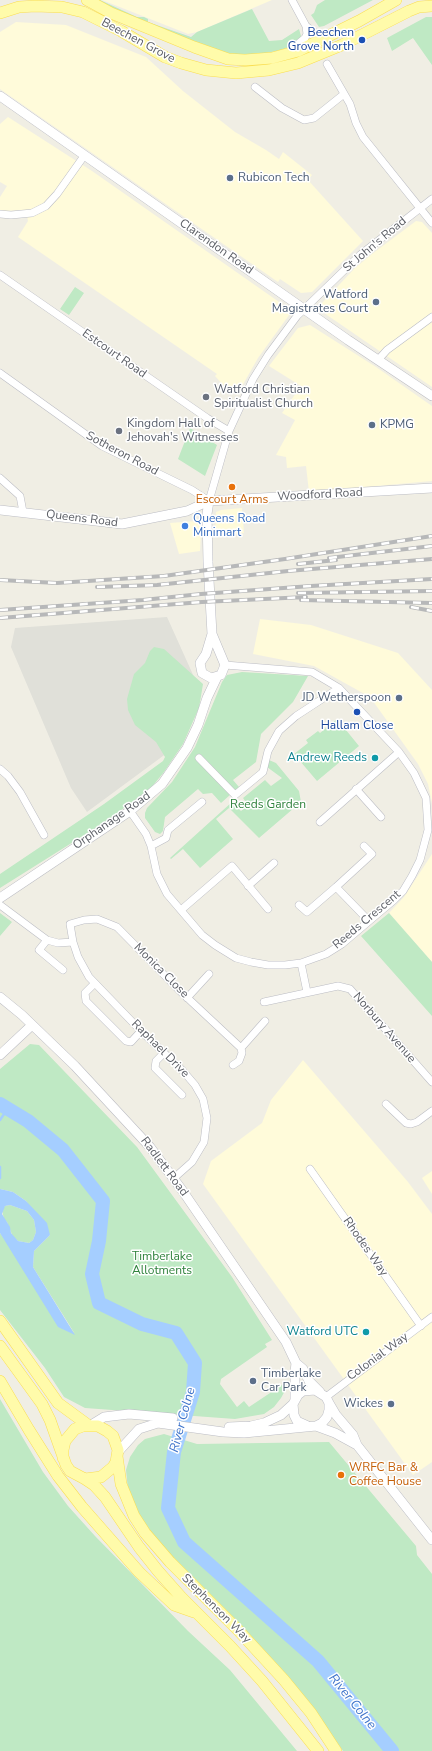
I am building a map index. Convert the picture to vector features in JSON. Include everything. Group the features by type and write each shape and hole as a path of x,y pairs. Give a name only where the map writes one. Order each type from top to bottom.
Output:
{"main road":[{"name":"Beechen Grove","path":"87,0 111,13 212,54 228,59 245,60 272,58 298,51 396,0"},
{"name":"Beechen Grove","path":"0,13 23,3 35,6 62,7 83,12 121,31 165,57 206,70 236,73 269,70 298,64 345,43 409,11 419,7 432,6"},
{"path":"0,1321 58,1403 89,1425"},
{"path":"0,1346 42,1404 50,1420 63,1458 70,1471 85,1479 94,1479 107,1474 113,1467 117,1454 116,1443 108,1431 98,1426 89,1425 75,1429 69,1434 65,1441 63,1458"},
{"name":"Stephenson Way","path":"0,1380 58,1476 82,1507 140,1572 174,1605 196,1612"},
{"name":"Stephenson Way","path":"117,1454 121,1484 134,1516 145,1533 170,1562 238,1630 284,1680 310,1713 336,1751"},
{"name":"Stephenson Way","path":"85,1479 94,1485 105,1498 139,1547 181,1597 230,1646 271,1691 318,1751"}],"street":[{"path":"272,58 296,47 307,34 306,26 292,0"},
{"path":"306,26 318,35 328,36"},
{"path":"327,64 344,94 363,136 432,223"},
{"path":"255,87 286,111 304,120 314,118 344,94"},
{"name":"Clarendon Road","path":"0,96 305,310 432,396"},
{"path":"0,214 11,215 32,213 46,206 57,194 84,156"},
{"name":"St John's Road","path":"209,501 229,431 253,379 268,355 297,316 305,310 360,255 432,199"},
{"name":"Estcourt Road","path":"0,275 207,418 229,431"},
{"path":"378,360 387,350 432,317"},
{"name":"Sotheron Road","path":"0,373 102,446 192,490 209,501"},
{"path":"0,478 20,496 23,512"},
{"name":"Woodford Road","path":"209,501 432,488"},
{"name":"Queens Road","path":"0,510 122,524 187,511 209,501"},
{"name":"Orphanage Road","path":"207,698 206,676 202,673 200,663 206,654 212,634 208,562 207,514 209,501"},
{"name":"Orphanage Road","path":"0,898 130,812 162,784 179,760 198,725 216,677 221,674 225,665 212,634"},
{"path":"206,654 211,652 220,655"},
{"name":"Reeds Crescent","path":"130,812 146,834 151,846 157,874 167,894 202,935 236,958 268,965 301,962 326,954 342,944 403,891 420,860 428,830 429,797 414,772 399,752 340,688 312,672 225,665"},
{"path":"206,676 216,677"},
{"path":"199,758 235,795 263,772 268,751 279,731 296,716 340,688"},
{"path":"320,822 399,752"},
{"path":"0,770 8,776 20,792 44,835"},
{"path":"356,789 381,817"},
{"path":"151,846 166,838 168,830 202,802"},
{"path":"299,904 307,912 336,887 372,854 364,846"},
{"path":"248,886 274,863"},
{"path":"181,910 232,866 268,909"},
{"path":"336,887 369,921"},
{"path":"1,906 47,940 58,944 73,942"},
{"name":"Monica Close","path":"70,924 97,918 117,927 187,998 241,1048"},
{"name":"Raphael Drive","path":"70,924 73,942 83,967 94,984 183,1071 199,1092 205,1106 207,1118 205,1136 201,1148 192,1162 174,1178"},
{"path":"47,940 39,950 63,970"},
{"path":"301,962 307,992"},
{"path":"187,998 209,974"},
{"path":"94,984 85,992 84,998 126,1041 131,1042 141,1031"},
{"name":"Norbury Avenue","path":"264,1002 338,986 350,989 432,1082"},
{"name":"Radlett Road","path":"0,997 75,1066 132,1125 174,1178 286,1342 296,1363 303,1369 309,1382 325,1397 353,1435 357,1445 432,1540"},
{"path":"233,1065 239,1061 242,1053 241,1048 265,1021"},
{"path":"0,1055 32,1025"},
{"path":"164,1053 155,1063 155,1068 182,1095"},
{"path":"386,1104 406,1123 411,1124 417,1122 432,1111"},
{"name":"Rhodes Way","path":"310,1169 421,1326"},
{"name":"Colonial Way","path":"325,1397 432,1317"},
{"path":"296,1363 294,1372 294,1415 297,1421 312,1426"},
{"path":"89,1425 104,1417 129,1414 166,1420 207,1427 244,1433 312,1426 322,1423 327,1417 329,1410 325,1397 309,1390 303,1391 288,1410 274,1419 251,1426 207,1427"},
{"path":"117,1454 139,1429 166,1420"},
{"name":"Radlett Road","path":"312,1426 335,1433 357,1445"}],"shaded area":[{"path":"102,0 272,0 197,32 188,34"},
{"path":"16,22 66,25 146,57 183,91 235,132 279,159 283,152 312,175 308,180 363,241 312,292 301,293 280,279 278,282 0,89 0,32"},
{"path":"8,117 92,171 292,311 258,358 237,395 225,387 215,376 217,374 18,237 28,221 26,210 0,211 0,197 7,186 0,182 0,124"},
{"path":"416,221 422,222 432,233 432,387 324,313 320,307 355,268"},
{"path":"310,325 376,367 432,406 432,481 309,492 306,466 287,468 286,457 276,455 295,420 282,413 301,386 269,366 298,328"},
{"path":"242,508 244,533 215,536 216,512 221,510"},
{"path":"199,522 201,531 200,551 179,554 170,523"},
{"path":"167,617 194,677 167,753 87,812 71,788 11,647 15,628"},
{"path":"260,619 311,625 398,653 432,690 432,803 428,784 418,764 370,697 314,666 253,654"},
{"path":"432,854 432,962 389,913 404,897"},
{"path":"303,1060 408,1182 432,1214 432,1462 413,1475 203,1184 211,1161 262,1123 271,1100"},
{"path":"432,1171 432,1194 422,1178"}],"green space":[{"path":"94,0 100,0 137,17 144,17 148,19 148,22 191,37 197,32 252,9 269,41 282,40 299,29 301,36 300,39 292,46 282,50 235,56 217,52"},
{"path":"325,0 373,0 324,26 319,27 311,15 314,13 317,5"},
{"path":"426,17 432,17 432,65 413,38 392,51 387,38"},
{"path":"75,287 84,293 69,315 60,309"},
{"path":"190,428 217,445 205,476 178,459"},
{"path":"154,647 164,649 203,684 199,708 183,744 151,788 105,822 0,888 0,874 104,804 163,761 165,757 156,742 135,725 128,710 127,699 134,674 145,663 150,651"},
{"path":"242,672 308,676 293,702 261,734 256,762 233,780 239,787 221,803 212,793 203,794 198,789 165,817 163,831 160,834 155,832 145,818 147,808 172,782 195,747 222,682 227,675"},
{"path":"337,719 359,746 317,781 294,754 308,743 306,740 318,731 320,733"},
{"name":"Reeds Garden","path":"269,760 276,763 299,791 301,802 259,838 229,808 216,819 233,839 200,868 183,849 171,859 170,858 232,802 241,811 248,805 243,798 265,780 271,786 282,778 267,767"},
{"path":"0,913 12,922 0,936"},
{"path":"389,913 432,962 432,1016 361,936"},
{"name":"Timberlake Allotments","path":"30,1044 39,1045 137,1147 232,1277 272,1340 265,1344 267,1347 221,1379 220,1384 237,1407 244,1401 249,1407 285,1383 286,1389 281,1398 274,1407 264,1414 235,1419 85,1408 64,1397 45,1368 0,1310 0,1233 75,1334 33,1267 34,1251 50,1235 26,1201 13,1192 0,1189 0,1069"},
{"path":"10,1205 27,1211 34,1220 36,1232 33,1240 29,1243 18,1241 13,1237 7,1222 4,1220 2,1209 5,1206"},
{"path":"0,1399 43,1472 68,1506 95,1536 188,1631 230,1670 297,1751 0,1751"},
{"path":"164,1434 197,1444 329,1442 416,1546 417,1555 432,1574 432,1751 343,1751 308,1702 154,1540 136,1511 128,1490 126,1470 130,1457 138,1445 145,1439"}],"water":[{"path":"0,1189 13,1192 26,1201 47,1223 50,1235 34,1251 33,1267 75,1335 58,1327 0,1233","holes":["10,1205 27,1211 34,1220 36,1232 33,1240 29,1243 18,1241 11,1233 10,1227 2,1214 5,1206"]}],"waterway":[{"name":"River Colne","path":"0,1104 28,1121 63,1150 103,1201 99,1241 92,1274 99,1303 142,1324 176,1333 195,1363 193,1392 174,1452 168,1508 184,1542 318,1661 392,1751"},
{"path":"0,1120 8,1108"},
{"path":"0,1167 0,1178"}],"railway":[{"path":"0,580 57,583 164,576 432,536"},
{"path":"329,558 432,546"},
{"path":"97,587 157,585 288,571 432,559"},
{"path":"298,564 336,560"},
{"path":"0,610 311,586 432,579"},
{"path":"298,593 432,591"},
{"path":"0,618 202,602 306,597"},
{"path":"301,600 432,603"},
{"path":"411,607 432,611"}],"place":[{"name":"Beechen Grove North","path":"362,40"},
{"name":"Rubicon Tech","path":"230,178"},
{"name":"Watford Magistrates Court","path":"376,302"},
{"name":"Watford Christian Spiritualist Church","path":"206,397"},
{"name":"KPMG","path":"372,425"},
{"name":"Kingdom Hall of Jehovah's Witnesses","path":"119,431"},
{"name":"Escourt Arms","path":"232,487"},
{"name":"Queens Road Minimart","path":"185,526"},
{"name":"JD Wetherspoon","path":"399,698"},
{"name":"Hallam Close","path":"357,712"},
{"name":"Andrew Reeds","path":"375,758"},
{"name":"Watford UTC","path":"366,1332"},
{"name":"Timberlake Car Park","path":"253,1381"},
{"name":"Wickes","path":"391,1404"},
{"name":"WRFC Bar & Coffee House","path":"341,1475"}]}
